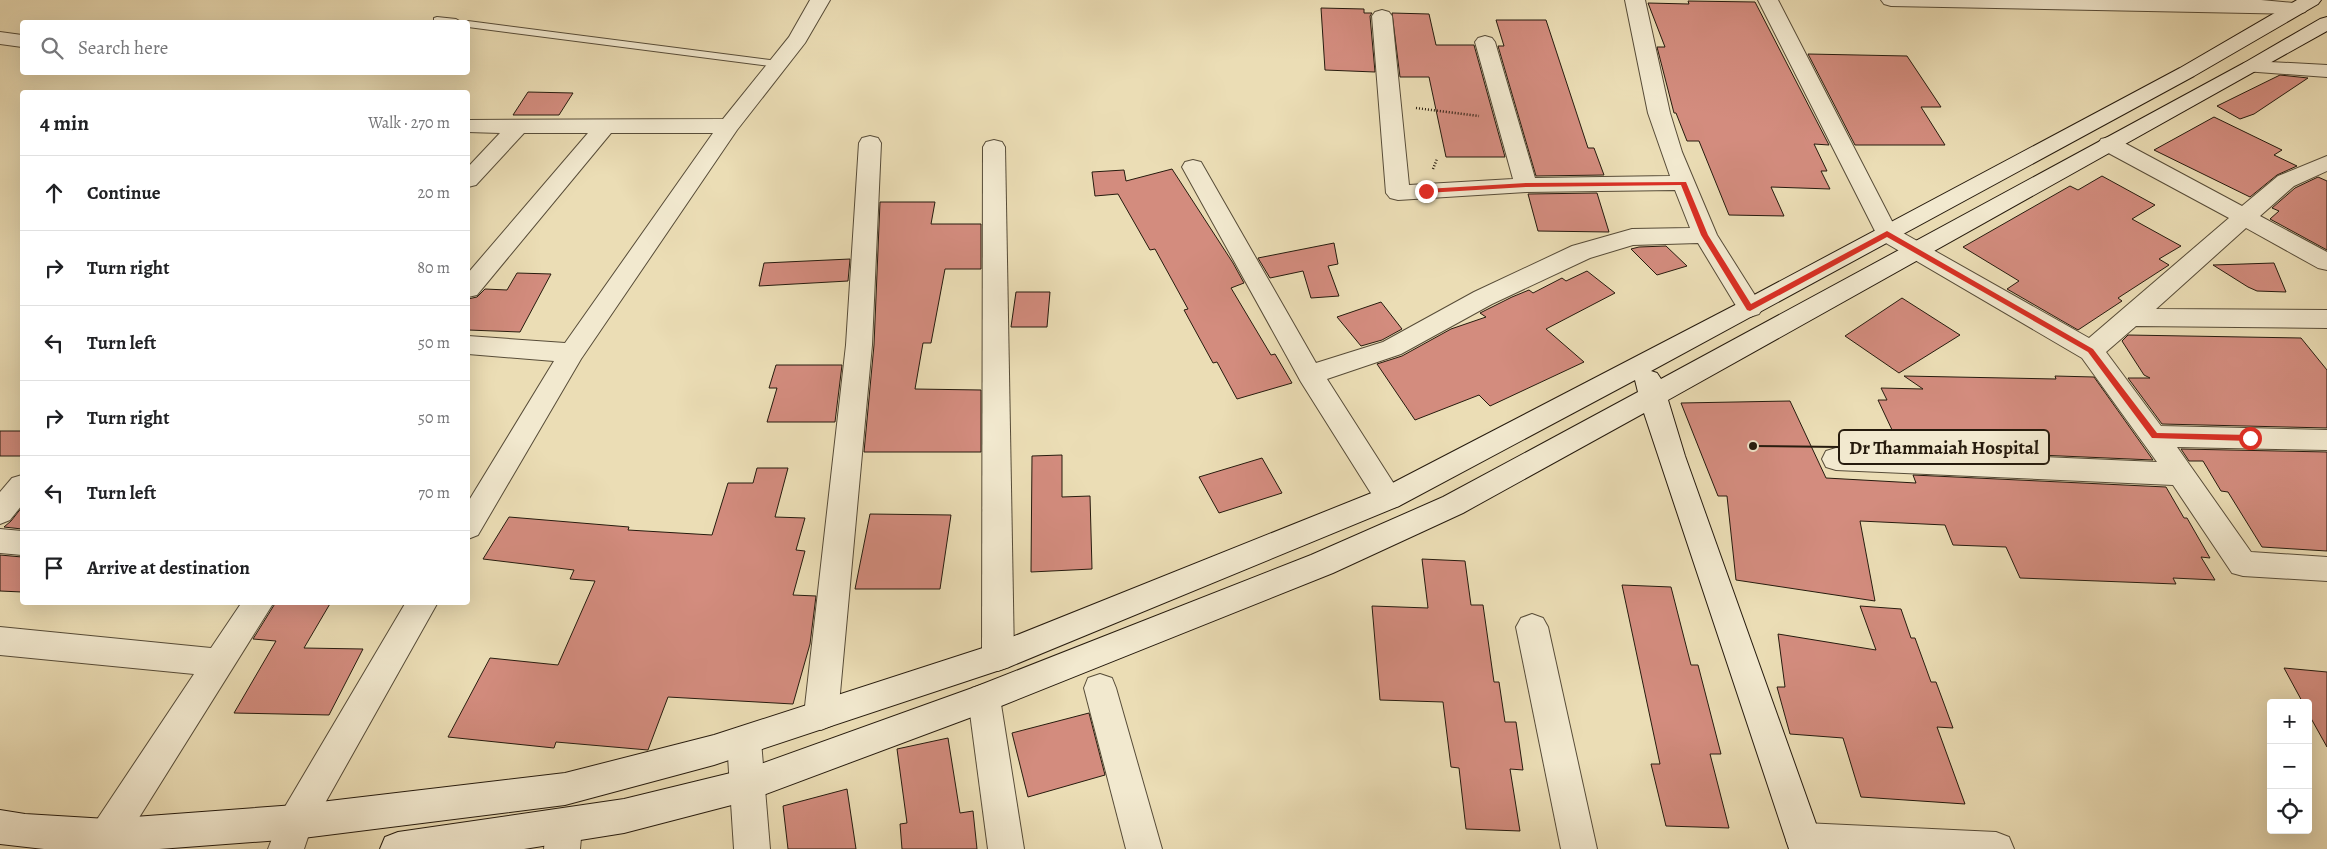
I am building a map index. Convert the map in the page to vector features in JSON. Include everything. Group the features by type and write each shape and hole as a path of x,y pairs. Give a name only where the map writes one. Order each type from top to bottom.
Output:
{"street":[{"path":"470,524 572,353 729,126 808,23 820,0"},
{"path":"1635,0 1652,91 1671,152 1705,235 1750,308"},
{"path":"1768,0 1887,234 2090,350 2155,436 2243,564 2327,569"},
{"path":"1891,0 2261,6 2305,4"},
{"path":"0,827 25,831 107,836 291,835 565,789 744,741 998,657 1389,498 1750,308 2187,72 2305,4"},
{"path":"1382,16 1398,192 1526,185 1684,183"},
{"path":"398,849 563,837 624,816 747,785 984,698 1322,564 1453,505 1654,396 1914,250 2251,67 2327,23"},
{"path":"0,38 20,41"},
{"path":"1485,42 1526,185"},
{"path":"2251,67 2327,71"},
{"path":"470,126 729,126"},
{"path":"470,178 518,126"},
{"path":"470,287 605,126"},
{"path":"822,715 859,345 870,143"},
{"path":"2109,144 2327,262"},
{"path":"994,147 998,657"},
{"path":"2090,350 2286,181 2325,166"},
{"path":"1193,167 1310,375 1389,498"},
{"path":"1310,375 1392,348 1483,298 1582,252 1632,238 1705,235"},
{"path":"2129,317 2327,319"},
{"path":"470,345 572,353"},
{"path":"1642,364 1654,396 1674,465 1805,844 1996,849"},
{"path":"2155,436 2327,440"},
{"path":"1836,459 2182,474"},
{"path":"0,512 20,488"},
{"path":"0,541 20,543"},
{"path":"107,836 257,605"},
{"path":"291,835 420,605"},
{"path":"1532,627 1579,849"},
{"path":"0,641 219,663"},
{"path":"1100,688 1144,849"},
{"path":"984,698 1006,849"},
{"path":"744,741 752,849"}],"lane":[{"path":"470,24 778,64"}],"path":[{"path":"1390,107 1434,108 1485,117"}],"building":[{"path":"1688,1 1755,2 1829,145 1814,144 1827,171 1821,171 1830,189 1771,187 1784,216 1729,215 1699,141 1687,141 1676,113 1674,113 1657,47 1665,47 1648,3 1689,4"},
{"path":"1321,8 1364,9 1364,13 1372,13 1370,16 1375,72 1325,70"},
{"path":"1392,13 1429,14 1436,45 1474,45 1505,157 1446,157 1429,77 1400,77"},
{"path":"1496,20 1546,20 1588,148 1594,148 1604,175 1536,176 1498,46 1504,46"},
{"path":"1808,54 1907,56 1941,107 1921,107 1945,145 1855,145"},
{"path":"2280,75 2308,78 2254,114 2240,119 2217,106"},
{"path":"528,92 573,93 559,115 513,115"},
{"path":"2214,117 2282,150 2274,155 2297,166 2277,175 2250,197 2154,150"},
{"path":"1172,169 1233,263 1244,283 1231,288 1271,355 1275,354 1292,383 1237,399 1217,362 1213,363 1184,310 1188,309 1155,249 1150,250 1118,194 1095,196 1092,172 1124,170 1126,181"},
{"path":"2102,176 2155,205 2132,219 2181,246 2159,259 2169,265 2118,298 2122,301 2078,330 2007,289 2019,281 1963,247 2070,186 2078,190"},
{"path":"2318,177 2327,181 2327,250 2270,219 2279,211 2272,208 2295,188"},
{"path":"1597,193 1609,232 1538,231 1528,194"},
{"path":"880,202 935,202 931,224 981,224 981,269 945,269 931,343 923,343 915,389 981,390 981,452 864,452 874,345"},
{"path":"1334,243 1338,264 1328,266 1339,296 1311,298 1303,271 1270,278 1258,258"},
{"path":"1666,246 1687,266 1657,275 1631,249 1639,247"},
{"path":"850,259 848,281 759,286 764,263"},
{"path":"2274,263 2286,292 2257,291 2213,265"},
{"path":"1587,271 1615,293 1546,329 1584,362 1490,406 1479,395 1415,420 1377,364 1402,356 1451,329 1486,317 1480,313 1512,297 1529,290 1533,293 1562,278 1566,281"},
{"path":"517,273 551,274 520,332 470,330 470,299 477,297 485,289 507,290"},
{"path":"1016,292 1050,292 1047,327 1011,327"},
{"path":"1902,298 1960,335 1899,373 1845,336"},
{"path":"1381,302 1402,329 1382,340 1361,346 1337,317"},
{"path":"2128,335 2301,338 2327,370 2327,428 2162,424 2128,378 2150,378 2144,375 2122,341"},
{"path":"776,365 842,365 835,422 767,422 777,388 769,388"},
{"path":"1904,376 2056,379 2055,376 2094,377 2153,460 1901,449 1878,400 1887,400 1881,388 1923,389"},
{"path":"1790,401 1826,478 1916,483 1913,475 2166,487 2184,518 2187,518 2210,558 2201,557 2215,580 2173,578 2176,584 2020,578 2006,547 1953,545 1945,525 1860,521 1875,601 1736,580 1727,496 1718,496 1681,403"},
{"path":"0,431 20,431 20,456 0,456"},
{"path":"2181,449 2327,452 2327,551 2262,547 2228,492 2221,491 2203,461 2189,461"},
{"path":"1062,455 1062,497 1090,496 1092,569 1031,572 1032,456"},
{"path":"1262,458 1282,493 1219,513 1199,477"},
{"path":"757,468 788,468 775,517 805,518 796,550 805,551 793,595 816,596 810,644 793,704 668,697 648,750 556,742 554,748 448,737 490,658 558,665 595,581 570,579 574,570 483,559 509,517 629,527 628,530 712,535 728,483 753,483"},
{"path":"20,510 20,529 4,527"},
{"path":"870,514 951,515 940,589 855,589"},
{"path":"0,555 20,557 20,592 0,591"},
{"path":"1422,559 1465,561 1471,605 1483,605 1494,682 1499,682 1505,722 1516,722 1523,770 1510,769 1520,831 1466,829 1459,768 1451,767 1443,702 1380,700 1372,606 1428,608"},
{"path":"1622,585 1671,587 1691,665 1698,665 1721,754 1710,754 1729,828 1666,826 1651,764 1660,764"},
{"path":"274,605 329,605 304,648 363,649 329,715 234,713 276,641 253,639"},
{"path":"1860,606 1901,609 1911,638 1915,638 1931,682 1936,682 1953,728 1937,727 1965,804 1861,797 1843,738 1790,734 1777,687 1785,687 1778,634 1876,650"},
{"path":"2284,668 2327,672 2327,747 2312,720 2312,699 2301,699"},
{"path":"1089,713 1105,775 1028,797 1012,733"},
{"path":"948,738 960,813 973,811 977,849 902,849 900,824 907,823 897,749"},
{"path":"847,789 856,849 788,849 783,806"}],"place":[{"name":"Dr Thammaiah Hospital","path":"1753,446"}],"route":[{"path":"1426,191 1526,185 1684,183 1705,235 1750,308 1839,258 1887,234 2090,350 2155,436 2250,438"}]}
